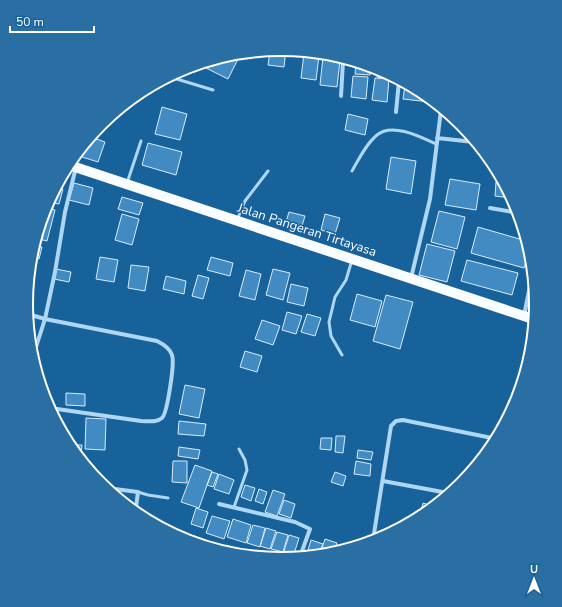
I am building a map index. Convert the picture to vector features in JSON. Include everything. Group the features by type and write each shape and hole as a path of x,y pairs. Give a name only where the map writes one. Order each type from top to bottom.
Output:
{"main road":[{"name":"Jalan Pangeran Tirtayasa","path":"75,166 528,318"}],"street":[{"path":"341,96 343,63"},
{"path":"396,112 399,85"},
{"path":"411,279 430,199 440,114"},
{"path":"437,138 468,141"},
{"path":"37,345 55,272 64,212 74,168"},
{"path":"490,208 511,212"},
{"path":"34,316 157,341 164,344 172,355 172,374 164,416 160,420 154,422 141,421 57,409"},
{"path":"374,534 391,426 396,421 403,420 489,437"},
{"path":"383,481 442,492"},
{"path":"116,489 138,492 136,505"},
{"path":"218,504 295,522 310,529 302,550"}],"lane":[{"path":"176,79 213,90"},
{"path":"352,171 368,145 377,134 386,130 411,133 436,144"},
{"path":"126,184 141,141"},
{"path":"237,221 245,201 268,171"},
{"path":"342,355 331,336 330,322 335,297 346,280 352,259"},
{"path":"234,507 247,470 245,460 239,449"},
{"path":"138,492 168,498"}],"building":[{"path":"269,56 285,56 284,67 268,65"},
{"path":"304,57 319,59 316,80 301,78"},
{"path":"238,59 228,79 206,68 217,64"},
{"path":"323,59 340,63 337,87 320,85"},
{"path":"356,67 370,72 370,75 355,74"},
{"path":"353,76 368,77 366,99 351,97"},
{"path":"375,78 389,80 387,102 372,100"},
{"path":"404,89 425,101 403,99"},
{"path":"162,107 187,114 180,140 155,134"},
{"path":"348,114 368,119 365,135 345,130"},
{"path":"96,139 105,142 98,162 81,157"},
{"path":"148,143 182,152 176,175 142,165"},
{"path":"391,157 416,161 411,194 386,189"},
{"path":"450,179 480,184 476,210 445,205"},
{"path":"496,182 497,182 504,197 495,196"},
{"path":"74,183 93,188 89,205 69,200"},
{"path":"62,188 63,189 59,204 55,203"},
{"path":"122,197 143,203 139,215 118,209"},
{"path":"52,209 55,210 47,241 41,239"},
{"path":"439,211 465,217 457,249 431,242"},
{"path":"289,212 305,216 302,226 286,222"},
{"path":"122,214 139,219 132,245 115,240"},
{"path":"325,214 340,218 335,234 321,230"},
{"path":"478,227 521,239 526,263 524,268 471,253"},
{"path":"427,244 455,251 447,282 419,275"},
{"path":"40,247 42,247 39,259 37,259"},
{"path":"100,257 118,260 114,282 96,279"},
{"path":"211,257 233,263 230,276 207,270"},
{"path":"467,260 518,273 512,295 461,281"},
{"path":"131,265 149,267 145,291 128,288"},
{"path":"56,269 71,272 69,282 54,279"},
{"path":"273,269 290,273 283,300 266,295"},
{"path":"246,270 261,274 255,300 239,296"},
{"path":"198,275 209,278 203,299 192,296"},
{"path":"166,276 186,281 184,294 163,289"},
{"path":"291,284 308,288 304,306 287,302"},
{"path":"357,294 382,301 375,327 350,320"},
{"path":"386,295 413,302 400,349 373,341"},
{"path":"287,312 302,316 296,334 282,330"},
{"path":"307,314 321,318 315,336 301,332"},
{"path":"262,320 280,326 273,345 255,339"},
{"path":"245,351 262,356 257,372 240,367"},
{"path":"185,385 205,389 199,418 179,414"},
{"path":"66,393 85,394 85,406 66,405"},
{"path":"86,418 106,419 105,450 85,449"},
{"path":"179,421 206,424 204,436 178,434"},
{"path":"336,436 345,436 343,453 335,452"},
{"path":"321,438 332,438 331,450 320,449"},
{"path":"78,445 82,445 81,450"},
{"path":"179,447 200,450 198,459 178,456"},
{"path":"358,450 373,452 371,460 357,458"},
{"path":"173,461 187,461 187,483 172,482"},
{"path":"356,461 371,464 370,476 354,474"},
{"path":"195,465 212,471 199,508 181,502"},
{"path":"212,472 218,474 213,487 207,485"},
{"path":"335,472 346,476 343,486 331,482"},
{"path":"219,474 234,480 229,494 214,489"},
{"path":"245,485 255,488 251,501 241,497"},
{"path":"259,489 267,492 263,504 255,501"},
{"path":"273,490 285,494 277,516 265,512"},
{"path":"284,500 295,504 291,518 279,514"},
{"path":"196,508 208,512 203,528 191,524"},
{"path":"212,516 230,521 224,539 206,533"},
{"path":"233,519 251,525 246,543 227,537"},
{"path":"253,525 265,528 260,547 247,543"},
{"path":"266,528 276,531 270,549 260,546"},
{"path":"277,532 288,535 283,552 271,549"},
{"path":"289,535 299,538 295,551 284,551"},
{"path":"325,539 337,543 336,545 322,548"},
{"path":"311,540 323,544 321,548 308,550"}]}
